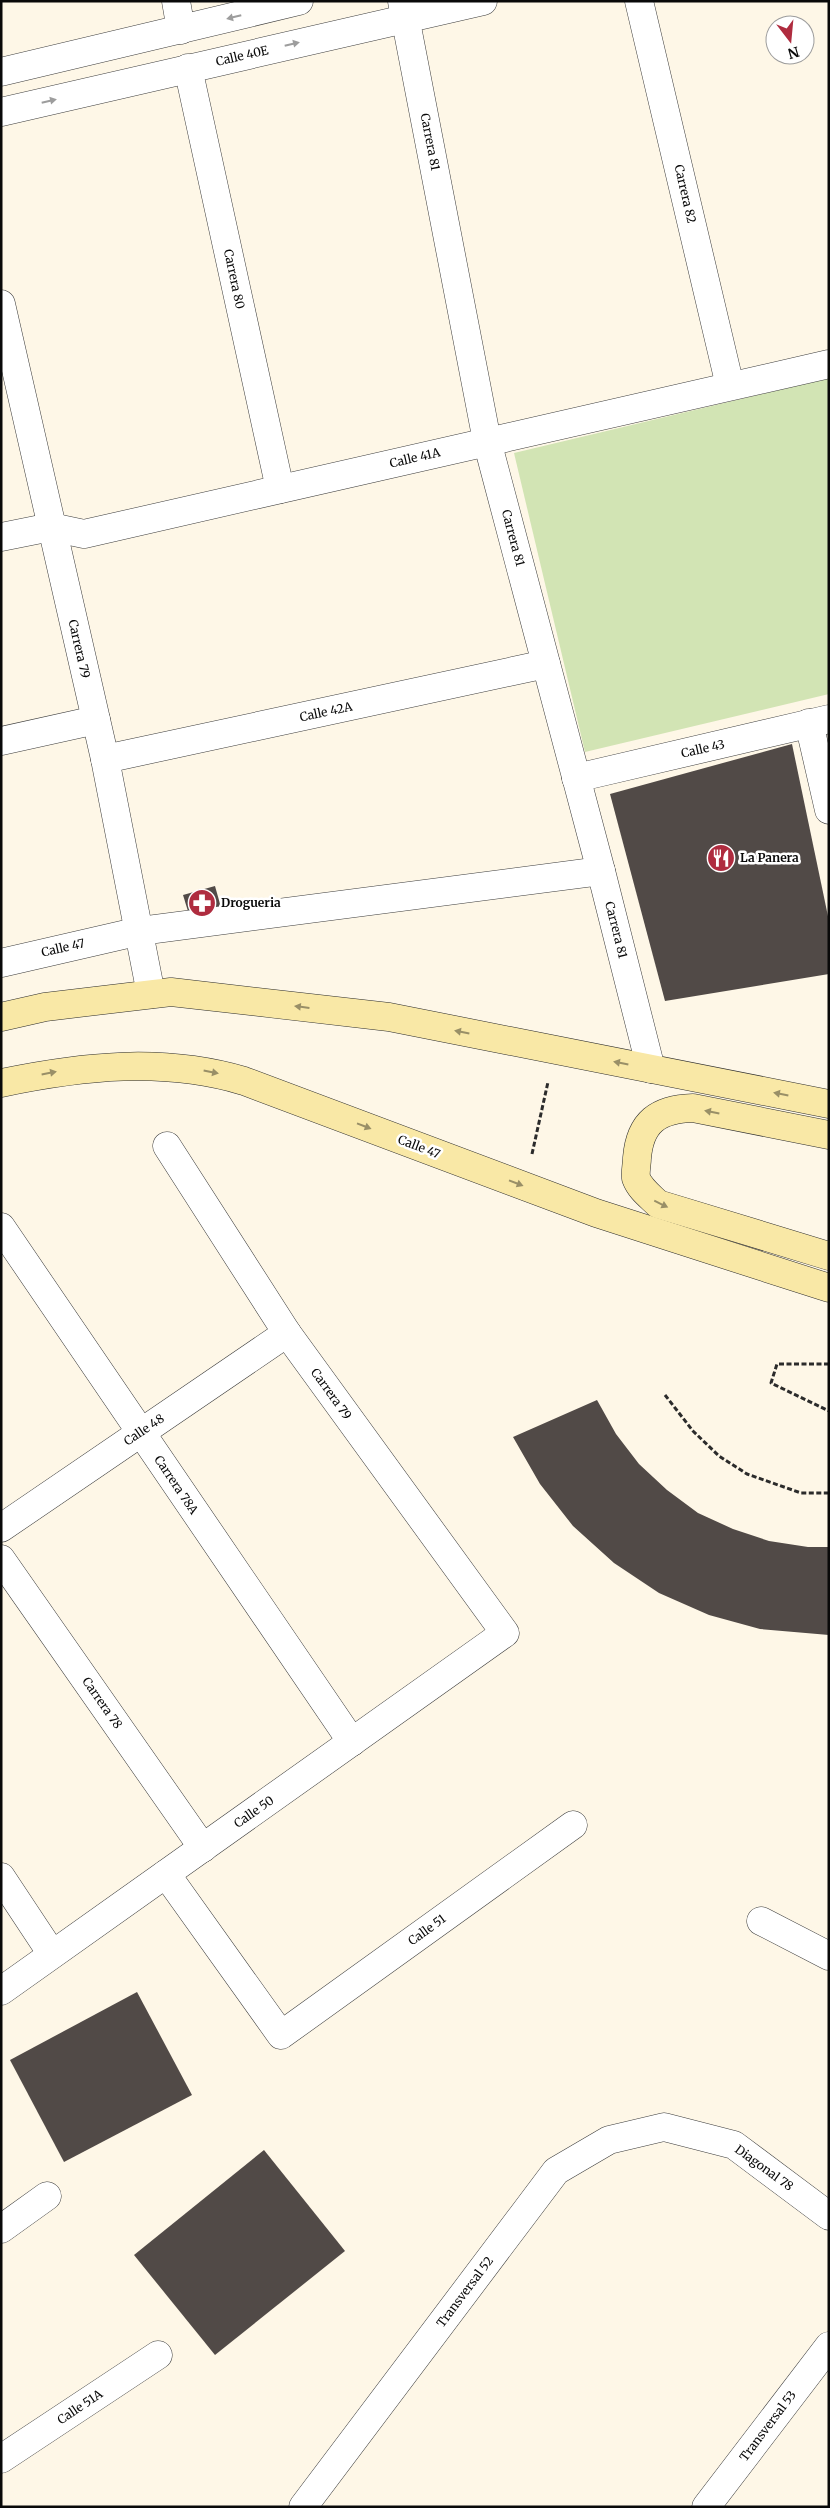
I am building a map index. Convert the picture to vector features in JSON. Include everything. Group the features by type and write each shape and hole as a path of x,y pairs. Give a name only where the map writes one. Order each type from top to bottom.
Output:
{"main road":[{"path":"1,1017 45,1007 171,992 389,1017 829,1104"},
{"name":"Calle 47","path":"1,1082 56,1071 124,1065 175,1066 214,1072 244,1081 596,1213 829,1288"},
{"path":"829,1135 693,1108 674,1109 657,1116 646,1128 638,1145 636,1176 644,1191 658,1204 829,1256"}],"street":[{"path":"176,1 181,30"},
{"path":"1,72 299,1"},
{"name":"Calle 40E","path":"1,112 188,68 404,10 483,1"},
{"name":"Carrera 82","path":"639,1 730,386"},
{"name":"Carrera 81","path":"404,10 487,441 601,871 651,1069"},
{"name":"Carrera 80","path":"188,68 280,489"},
{"name":"Carrera 79","path":"1,304 50,527 105,759 151,994"},
{"name":"Calle 41A","path":"1,537 50,527 84,534 829,364"},
{"name":"Calle 42A","path":"105,759 546,664"},
{"path":"1,741 96,720"},
{"path":"819,721 829,810"},
{"name":"Calle 43","path":"576,778 819,721"},
{"name":"Calle 47","path":"1,963 140,931 601,871"},
{"name":"Carrera 79","path":"167,1146 287,1332 506,1633"},
{"name":"Carrera 78A","path":"1,1227 352,1742"},
{"name":"Calle 48","path":"1,1528 287,1332"},
{"name":"Carrera 78","path":"1,1559 203,1848"},
{"name":"Calle 50","path":"1,1991 506,1633"},
{"name":"Calle 51","path":"166,1874 281,2035 572,1825"},
{"path":"1,1877 52,1954"},
{"path":"761,1921 829,1956"},
{"name":"Diagonal 78","path":"664,2128 734,2145 829,2216"},
{"name":"Transversal 52","path":"303,2507 556,2171 609,2140 664,2128"},
{"path":"1,2229 47,2196"},
{"name":"Transversal 53","path":"706,2507 829,2346"},
{"name":"Calle 51A","path":"1,2459 158,2355"}],"path":[{"path":"525,1187 555,1050"},
{"path":"829,1364 777,1364 771,1383 829,1411"},
{"path":"665,1395 699,1437 719,1456 747,1474 801,1493 829,1493"}],"green space":[{"path":"829,378 829,694 585,752 514,453"}],"building":[{"name":"La Panera","path":"792,744 829,921 829,974 665,1001 610,794"},
{"name":"Drogueria","path":"215,886 222,911 191,921 183,895"},
{"path":"597,1400 616,1434 639,1464 667,1490 698,1513 733,1529 769,1541 808,1547 829,1547 829,1635 760,1629 709,1615 659,1593 614,1563 573,1526 540,1484 513,1437"},
{"path":"137,1992 192,2095 64,2162 10,2060"},
{"path":"264,2150 345,2251 215,2355 134,2255"}],"place":[{"name":"La Panera","path":"721,858"},
{"name":"Drogueria","path":"202,903"}]}
